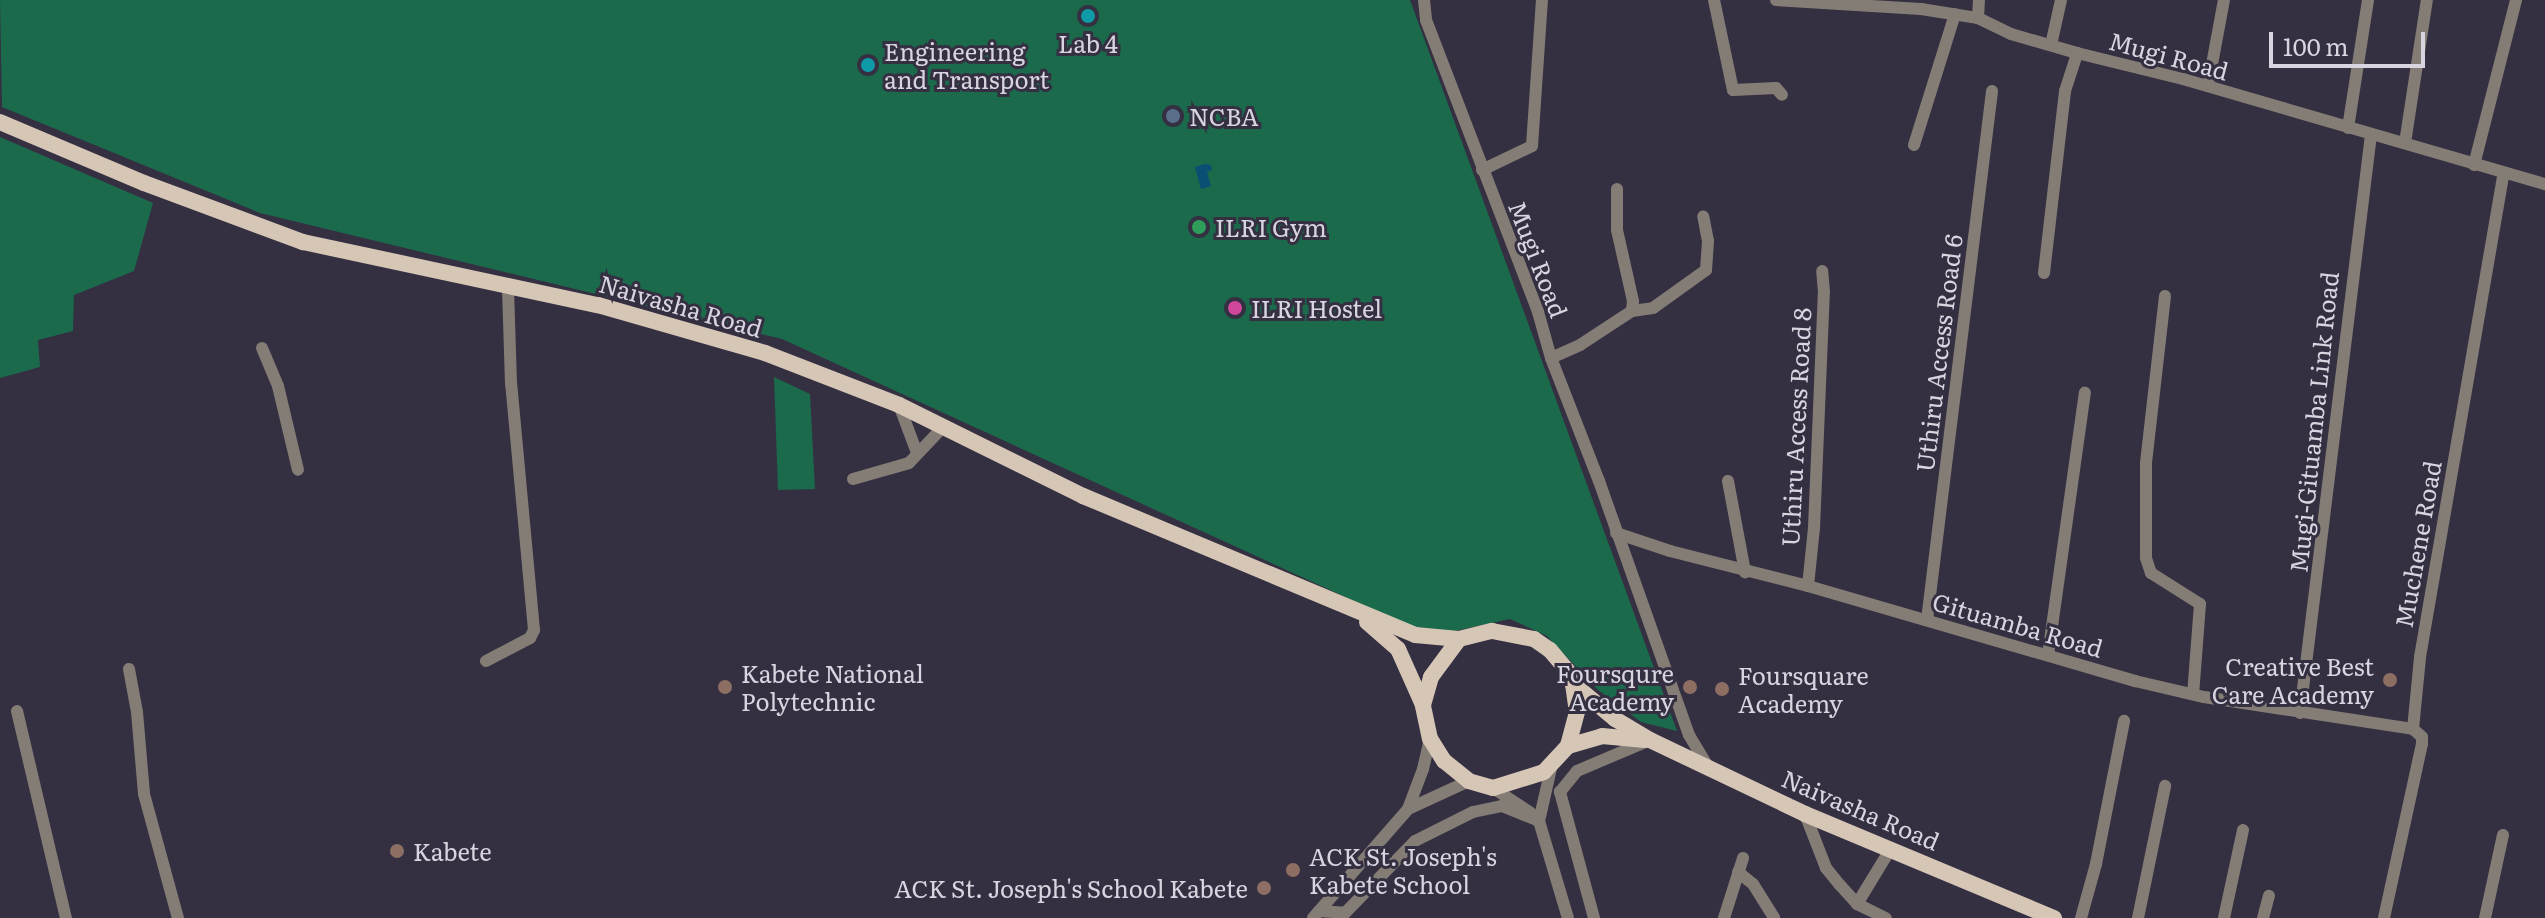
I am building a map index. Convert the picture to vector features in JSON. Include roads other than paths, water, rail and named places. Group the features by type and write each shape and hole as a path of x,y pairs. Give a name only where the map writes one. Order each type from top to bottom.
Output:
{"main road":[{"name":"Naivasha Road","path":"0,122 171,194 303,242 598,305 765,353 899,405 1083,496 1415,635 1459,639"},
{"name":"Naivasha Road","path":"1328,599 1371,624 1398,649 1423,705"},
{"path":"1573,684 1577,712 1568,746 1544,772 1516,783 1493,788 1469,781 1444,761 1430,739 1423,705 1431,677 1459,639 1492,631 1534,639 1550,650 1573,684 1603,710 1654,742"},
{"path":"1568,746 1602,736 1654,742"},
{"name":"Naivasha Road","path":"1654,742 1805,814 2054,918"}],"street":[{"name":"Mugi Road","path":"1424,0 1426,20 1538,312 1551,358 1689,735 1707,765"},
{"path":"1482,170 1531,149 1542,0"},
{"path":"1714,0 1733,90 1776,88 1782,95"},
{"name":"Mugi Road","path":"1776,0 1832,2 1978,18 2011,34 2208,86 2545,184"},
{"path":"1978,18 1979,0"},
{"path":"2051,45 2061,0"},
{"path":"2208,86 2224,0"},
{"path":"2348,128 2368,0"},
{"path":"2405,143 2427,0"},
{"path":"2474,165 2516,0"},
{"path":"1914,145 1955,14"},
{"path":"2044,273 2065,91 2077,53"},
{"name":"Uthiru Access Road 6","path":"1927,620 1992,91"},
{"name":"Mugi-Gituamba Link Road","path":"2300,713 2371,135"},
{"name":"Muchene Road","path":"2384,918 2422,744 2422,737 2413,729 2420,657 2504,173"},
{"path":"1617,189 1617,230 1633,301 1632,311"},
{"path":"1551,358 1580,345 1632,311 1653,308 1706,270 1708,241 1703,216"},
{"name":"Uthiru Access Road 8","path":"1808,586 1814,528 1824,292 1822,271"},
{"path":"486,661 530,638 534,630 512,400 508,288"},
{"path":"2165,296 2146,464 2146,558 2151,573 2200,604 2193,694"},
{"path":"262,348 278,386 298,470"},
{"path":"2048,655 2085,393"},
{"path":"899,405 917,453"},
{"path":"853,479 909,463 943,427"},
{"path":"1728,481 1745,572"},
{"name":"Gituamba Road","path":"1616,533 1745,572 1808,586 2193,694 2413,729"},
{"path":"129,669 137,712 144,794 178,918"},
{"path":"17,711 66,918"},
{"path":"2081,918 2096,864 2124,721"},
{"path":"1408,809 1430,739"},
{"path":"1594,918 1560,792 1577,771 1654,742"},
{"path":"1552,764 1539,821 1568,918"},
{"path":"1316,915 1408,809 1432,795 1469,781"},
{"path":"2138,918 2165,786"},
{"path":"1493,788 1516,800 1539,821"},
{"path":"1316,915 1345,913 1415,841 1473,812 1502,806 1539,821"},
{"path":"1805,814 1826,868 1857,904 1886,918"},
{"path":"2224,918 2243,830"},
{"path":"2485,918 2503,835"},
{"path":"1857,904 1890,850"},
{"path":"1724,918 1743,858"},
{"path":"1738,872 1753,884 1774,918"},
{"path":"2263,918 2269,896"}],"water":[{"path":"1211,165 1212,170 1207,172 1211,186 1201,189 1195,167"}],"place":[{"name":"Lab 4","path":"1088,16"},
{"name":"Engineering and Transport","path":"868,65"},
{"name":"NCBA","path":"1173,116"},
{"name":"ILRI Gym","path":"1199,227"},
{"name":"ILRI Hostel","path":"1235,308"},
{"name":"Creative Best Care Academy","path":"2390,680"},
{"name":"Kabete National Polytechnic","path":"725,687"},
{"name":"Foursqure Academy","path":"1690,687"},
{"name":"Foursquare Academy","path":"1722,689"},
{"name":"Kabete","path":"397,851"},
{"name":"ACK St. Joseph's Kabete School","path":"1293,870"},
{"name":"ACK St. Joseph's School Kabete","path":"1264,888"}]}
